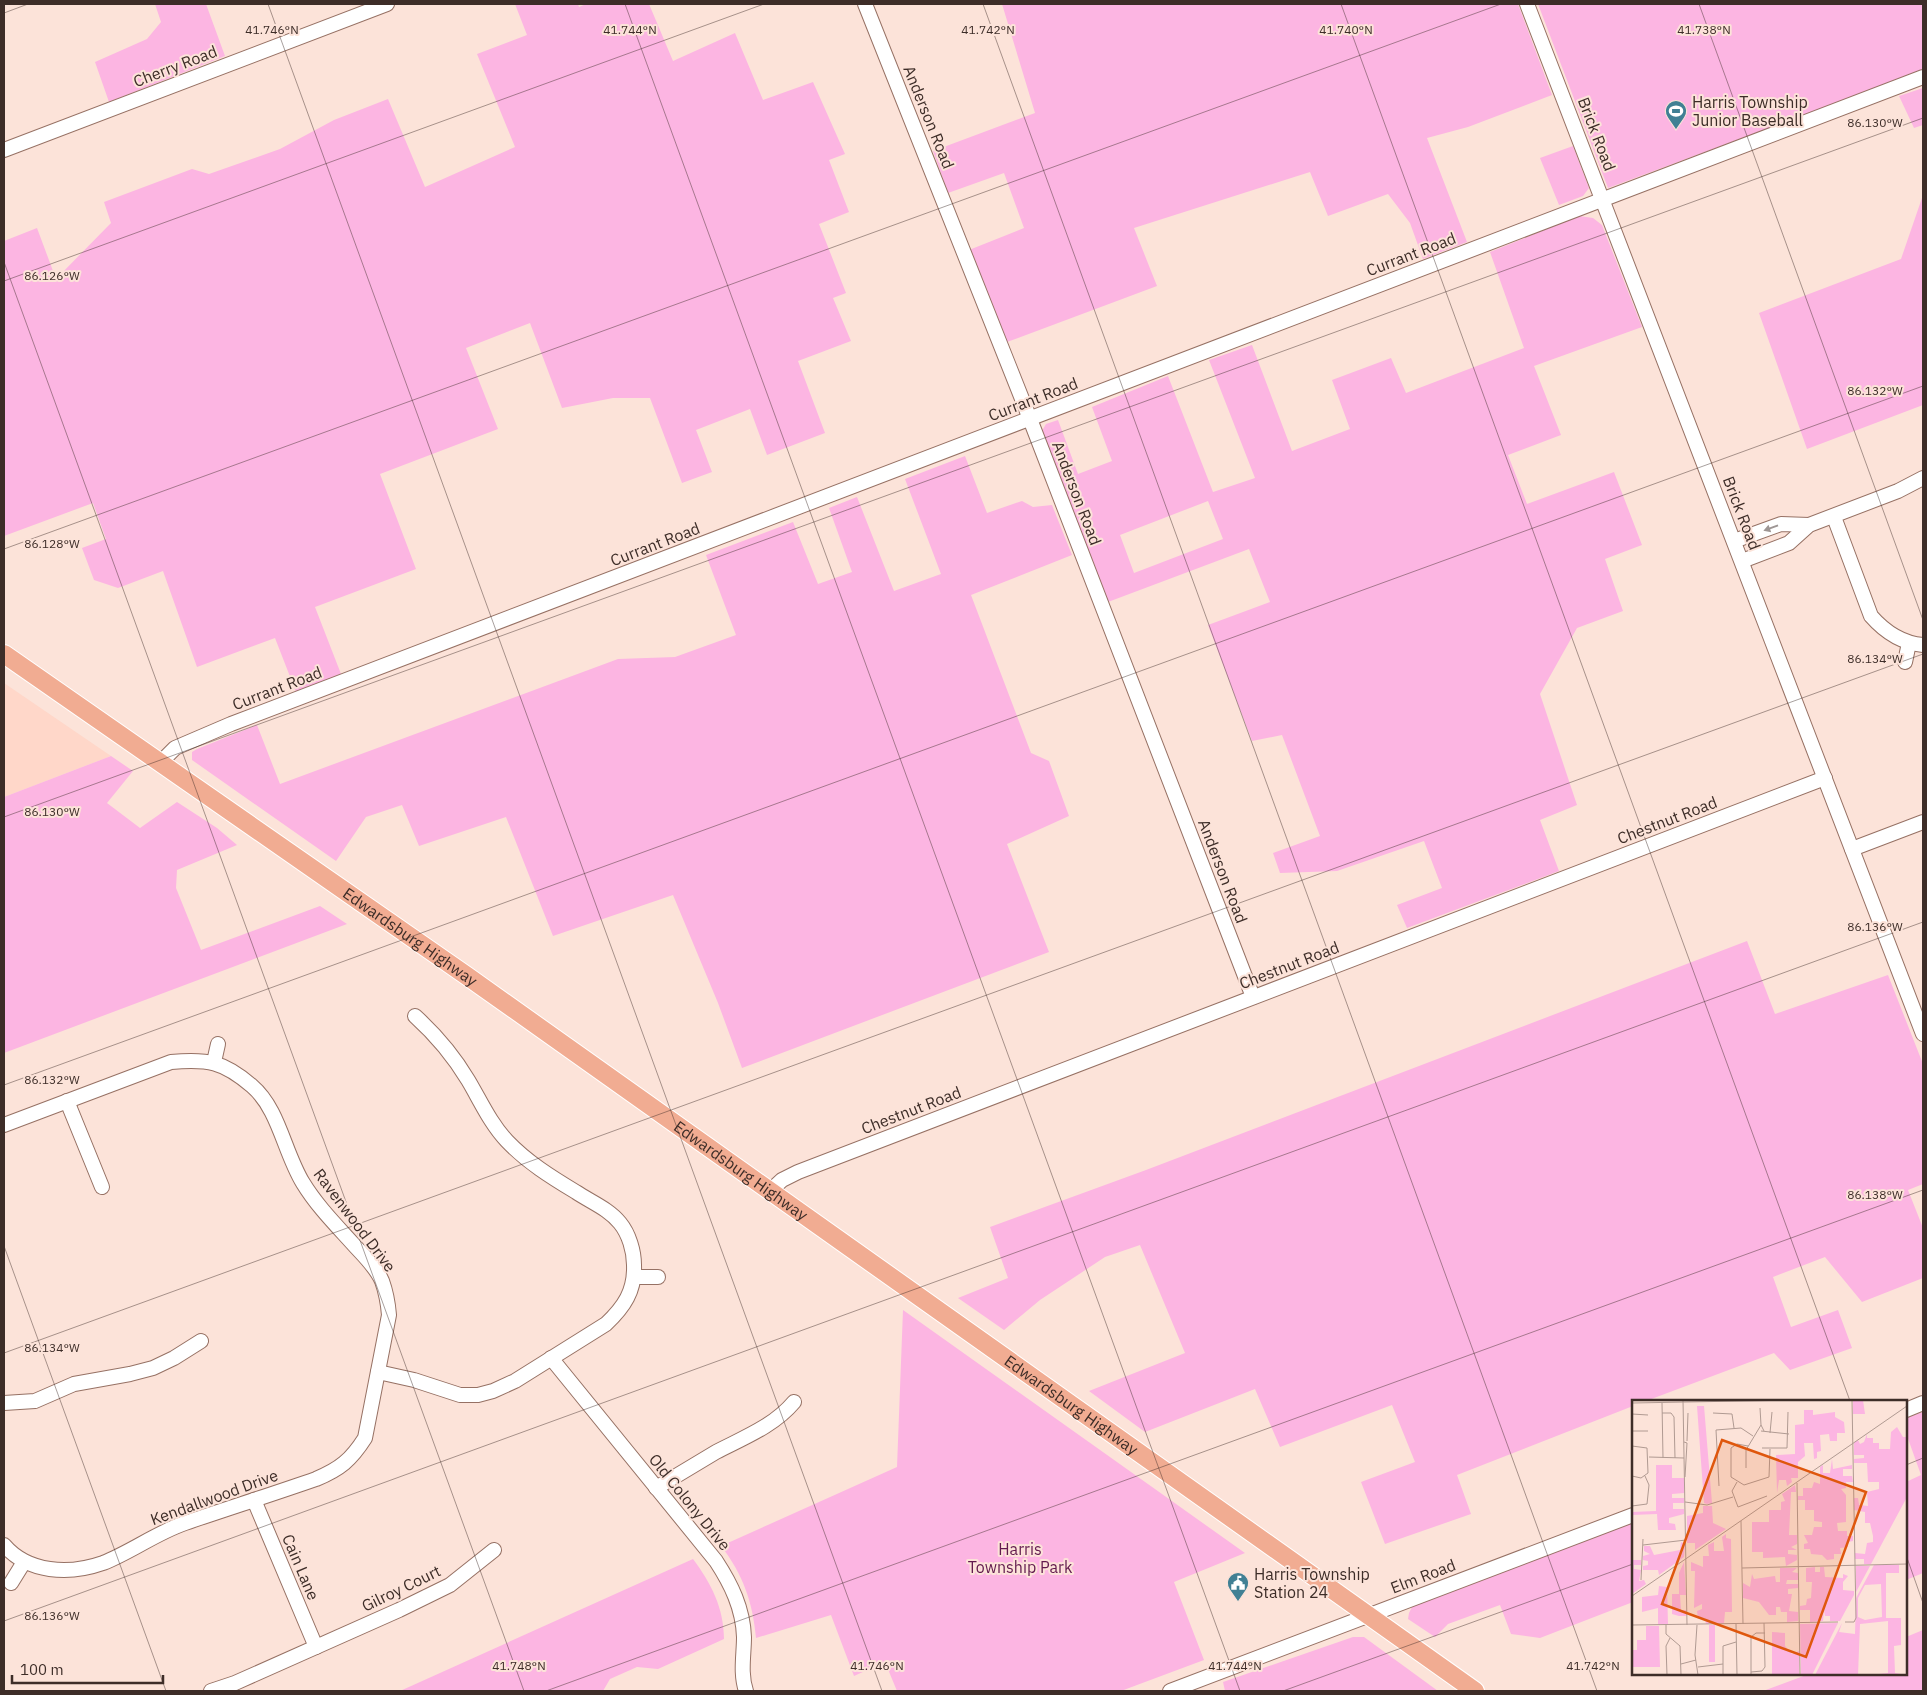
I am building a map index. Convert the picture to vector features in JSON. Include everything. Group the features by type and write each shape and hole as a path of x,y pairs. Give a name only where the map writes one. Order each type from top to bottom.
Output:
{"main road":[{"name":"Edwardsburg Highway","path":"4,654 161,762 770,1191 1475,1691"}],"street":[{"name":"Cherry Road","path":"4,150 387,4"},
{"name":"Anderson Road","path":"865,4 1030,418 1253,997"},
{"name":"Brick Road","path":"1527,4 1923,1034"},
{"name":"Currant Road","path":"161,762 175,748 231,724 1923,77"},
{"path":"1734,541 1781,524 1809,525 1834,517 1898,491 1923,478"},
{"path":"1834,517 1871,616 1896,638 1923,646"},
{"path":"1742,561 1789,543 1809,525"},
{"path":"1905,662 1909,643"},
{"name":"Chestnut Road","path":"770,1191 782,1180 798,1172 1825,778"},
{"path":"1852,849 1923,822"},
{"path":"378,1372 414,1380 460,1395 478,1395 493,1391 515,1380 606,1324 619,1312 630,1296 635,1277 634,1260 629,1239 620,1223 604,1209 525,1160 485,1111 450,1052 437,1036 415,1016"},
{"path":"4,1125 171,1062 193,1060 214,1062 218,1044"},
{"name":"Ravenwood Drive","path":"214,1062 234,1071 254,1087 266,1102 277,1121 287,1152 302,1183 320,1209 370,1262 381,1279 387,1297 389,1314 378,1372"},
{"path":"67,1101 102,1187"},
{"path":"635,1277 658,1277"},
{"path":"4,1403 35,1402 74,1384 153,1368 201,1342"},
{"name":"Old Colony Drive","path":"551,1358 716,1561 735,1594 744,1636 743,1676 746,1691"},
{"name":"Kendallwood Drive","path":"4,1545 24,1562 36,1567 53,1570 86,1568 104,1562 155,1535 184,1523 334,1472 351,1458 365,1438 378,1372"},
{"path":"656,1488 706,1458 771,1423 783,1415 794,1402"},
{"path":"1907,1410 1923,1403"},
{"name":"Cain Lane","path":"254,1500 316,1647"},
{"name":"Elm Road","path":"1176,1690 1632,1515"},
{"name":"Gilroy Court","path":"211,1691 316,1647 450,1585 494,1550"},
{"path":"11,1583 24,1562"}],"shaded area":[{"path":"4,683 111,756 4,797"}],"green space":[{"path":"155,4 206,4 225,56 109,102 95,62 147,39 161,22"},
{"path":"515,4 578,4 579,7 586,4 649,4 673,61 735,33 763,100 813,82 845,154 829,160 849,212 819,224 846,293 833,298 851,341 798,361 825,433 767,455 750,409 696,430 712,472 682,483 650,398 613,398 562,408 530,323 466,348 498,429 380,474 416,569 315,607 341,674 296,692 275,638 197,667 163,571 118,588 94,580 82,548 106,539 93,503 4,536 4,241 37,228 56,279 111,223 104,202 192,169 209,174 280,149 334,120 388,99 425,187 515,147 477,54 527,35"},
{"path":"1002,4 1518,4 1552,95 1468,127 1427,138 1467,242 1423,259 1410,223 1388,194 1328,216 1310,172 1134,228 1157,286 1007,342 969,250 1024,228 1004,173 948,193 933,151 1035,113"},
{"name":"Harris Township Junior Baseball","path":"1538,4 1923,4 1923,71 1608,188"},
{"path":"1923,88 1923,125 1914,128 1899,96"},
{"path":"1573,146 1589,188 1583,196 1559,205 1540,158"},
{"path":"1923,195 1923,405 1807,449 1759,313 1901,259"},
{"path":"1579,216 1593,218 1602,225 1642,327 1534,366 1561,435 1508,455 1527,504 1614,472 1642,545 1605,559 1623,611 1577,628 1540,694 1577,805 1540,820 1559,871 1407,928 1397,905 1442,888 1424,841 1337,871 1280,873 1273,853 1320,836 1282,735 1252,741 1208,625 1270,602 1249,549 1108,602 1042,431 1046,424 1058,420 1078,474 1112,461 1092,407 1168,376 1213,492 1255,478 1209,360 1252,345 1292,451 1350,429 1332,380 1391,358 1406,393 1524,348 1490,252","holes":["1208,501 1223,539 1134,573 1120,535"]},
{"path":"965,456 987,513 1022,501 1033,507 1052,505 1072,555 971,595 1031,753 1049,761 1069,816 1007,844 1049,952 742,1068 718,1003 673,895 553,936 506,817 419,846 402,805 366,817 336,861 192,760 192,752 197,749 257,725 280,784 618,659 675,657 736,635 706,555 793,522 818,584 852,572 829,508 857,497 894,591 941,574 905,479"},
{"path":"111,756 133,771 107,803 140,828 177,802 217,828 237,845 177,870 176,888 201,950 320,906 347,924 4,1053 4,797"},
{"path":"1747,941 1775,1014 1888,975 1923,1064 1923,1184 1908,1190 1923,1228 1923,1278 1862,1302 1825,1257 1773,1277 1791,1327 1838,1310 1852,1348 1790,1370 1774,1353 1649,1400 1632,1400 1632,1406 1457,1475 1471,1514 1385,1544 1361,1482 1415,1462 1392,1405 1280,1447 1255,1389 1145,1432 1089,1391 1185,1353 1140,1245 1105,1257 1040,1300 1004,1330 958,1298 1008,1278 990,1227 1146,1170"},
{"name":"Harris Township Park","path":"903,1310 1245,1553 1174,1582 1204,1660 1121,1691 897,1691 885,1662 854,1676 831,1615 756,1638 755,1625 746,1589 735,1567 721,1546 897,1467"},
{"path":"1923,1412 1923,1573 1907,1580 1907,1482 1921,1475 1907,1436 1907,1418"},
{"path":"1632,1522 1632,1602 1540,1638 1511,1634 1500,1605 1448,1624 1435,1637 1408,1619 1412,1607"},
{"path":"693,1559 711,1587 719,1606 724,1639 658,1669 637,1667 610,1679 603,1691 400,1691"},
{"path":"1923,1630 1923,1691 1763,1691 1806,1675 1907,1675 1907,1637"},
{"path":"1353,1637 1364,1637 1438,1691 1225,1691 1223,1682"}],"place":[{"name":"Harris Township Junior Baseball","path":"1676,130"},
{"name":"Harris Township Station 24","path":"1238,1602"}]}
